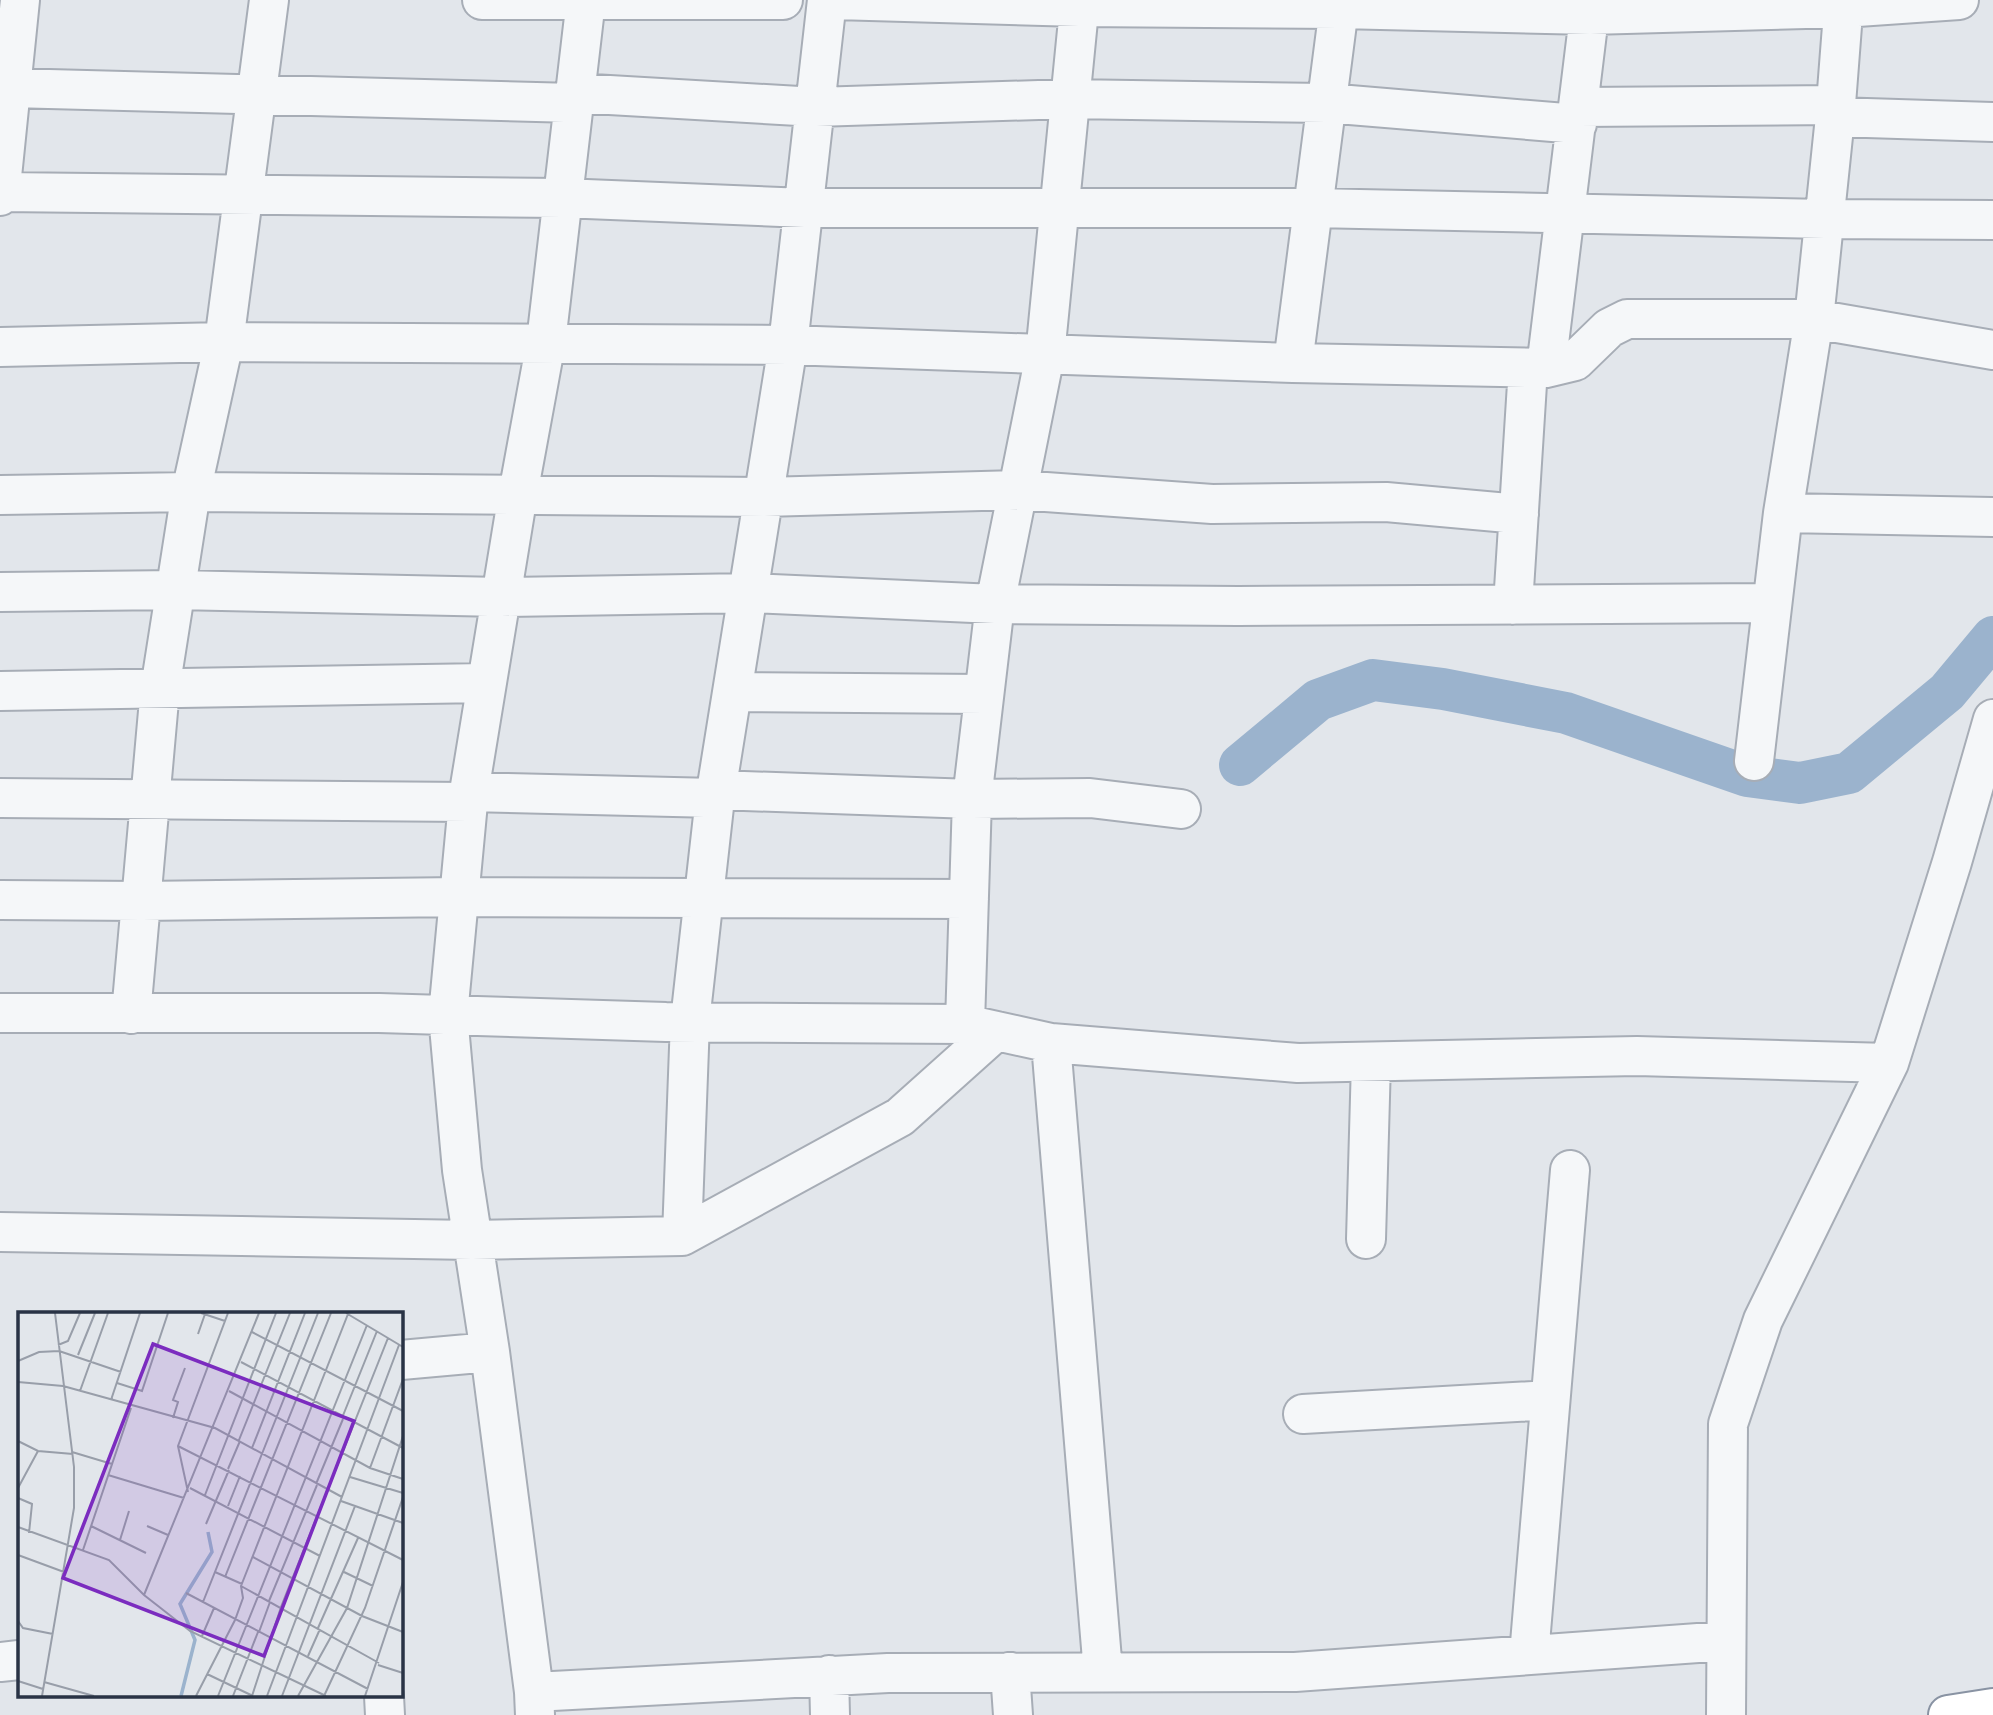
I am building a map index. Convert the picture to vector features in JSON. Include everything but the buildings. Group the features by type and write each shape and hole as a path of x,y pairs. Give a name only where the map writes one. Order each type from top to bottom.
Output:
{"highway":[{"path":"1948,1715 1993,1708"}],"street":[{"path":"20,0 7,94 0,193 562,198 805,208 1312,208 1993,220"},
{"path":"131,1014 160,689 191,492 224,342 269,0"},
{"path":"482,0 783,0"},
{"path":"682,1236 690,1021 716,794 788,345 827,0"},
{"path":"835,0 1590,8 1959,0"},
{"path":"586,1 546,342 468,797 449,1016 462,1170 490,1352 534,1704 829,1675 1295,1672 1726,1641"},
{"path":"0,1232 472,1240 682,1236 900,1116 980,1027 969,899 972,799 995,604 1045,355 1079,3"},
{"path":"1293,363 1339,4"},
{"path":"1754,761 1783,513 1814,319 1843,4"},
{"path":"1513,605 1519,513 1537,368 1565,212 1590,8"},
{"path":"7,94 574,98 816,107 1069,99 1326,103 1578,115 1835,111 1993,122"},
{"path":"0,347 224,342 788,345 1293,363 1537,368 1575,361 1609,327 1627,319 1814,319 1993,350"},
{"path":"0,495 191,492 764,498 1018,490 1212,504 1386,502 1519,513"},
{"path":"1783,513 1993,517"},
{"path":"0,592 176,590 501,597 750,593 995,604 1772,603"},
{"path":"0,691 486,683"},
{"path":"733,692 984,694"},
{"path":"1726,1715 1728,1424 1763,1320 1889,1063 1952,862 1993,719"},
{"path":"0,798 716,794 972,799 1090,798 1181,809"},
{"path":"0,900 459,897 969,899"},
{"path":"0,1013 379,1013 980,1027 1051,1044 1298,1063 1637,1056 1889,1063"},
{"path":"1051,1044 1103,1672"},
{"path":"1366,1239 1371,1062"},
{"path":"1530,1655 1570,1170"},
{"path":"402,1360 490,1352"},
{"path":"1303,1414 1550,1400"},
{"path":"0,1662 18,1660"},
{"path":"1010,1672 1013,1715"},
{"path":"829,1675 831,1715"}],"waterway":[{"path":"1240,765 1318,700 1373,680 1443,689 1566,713 1747,776 1800,783 1849,773 1947,692 1993,637"}]}
